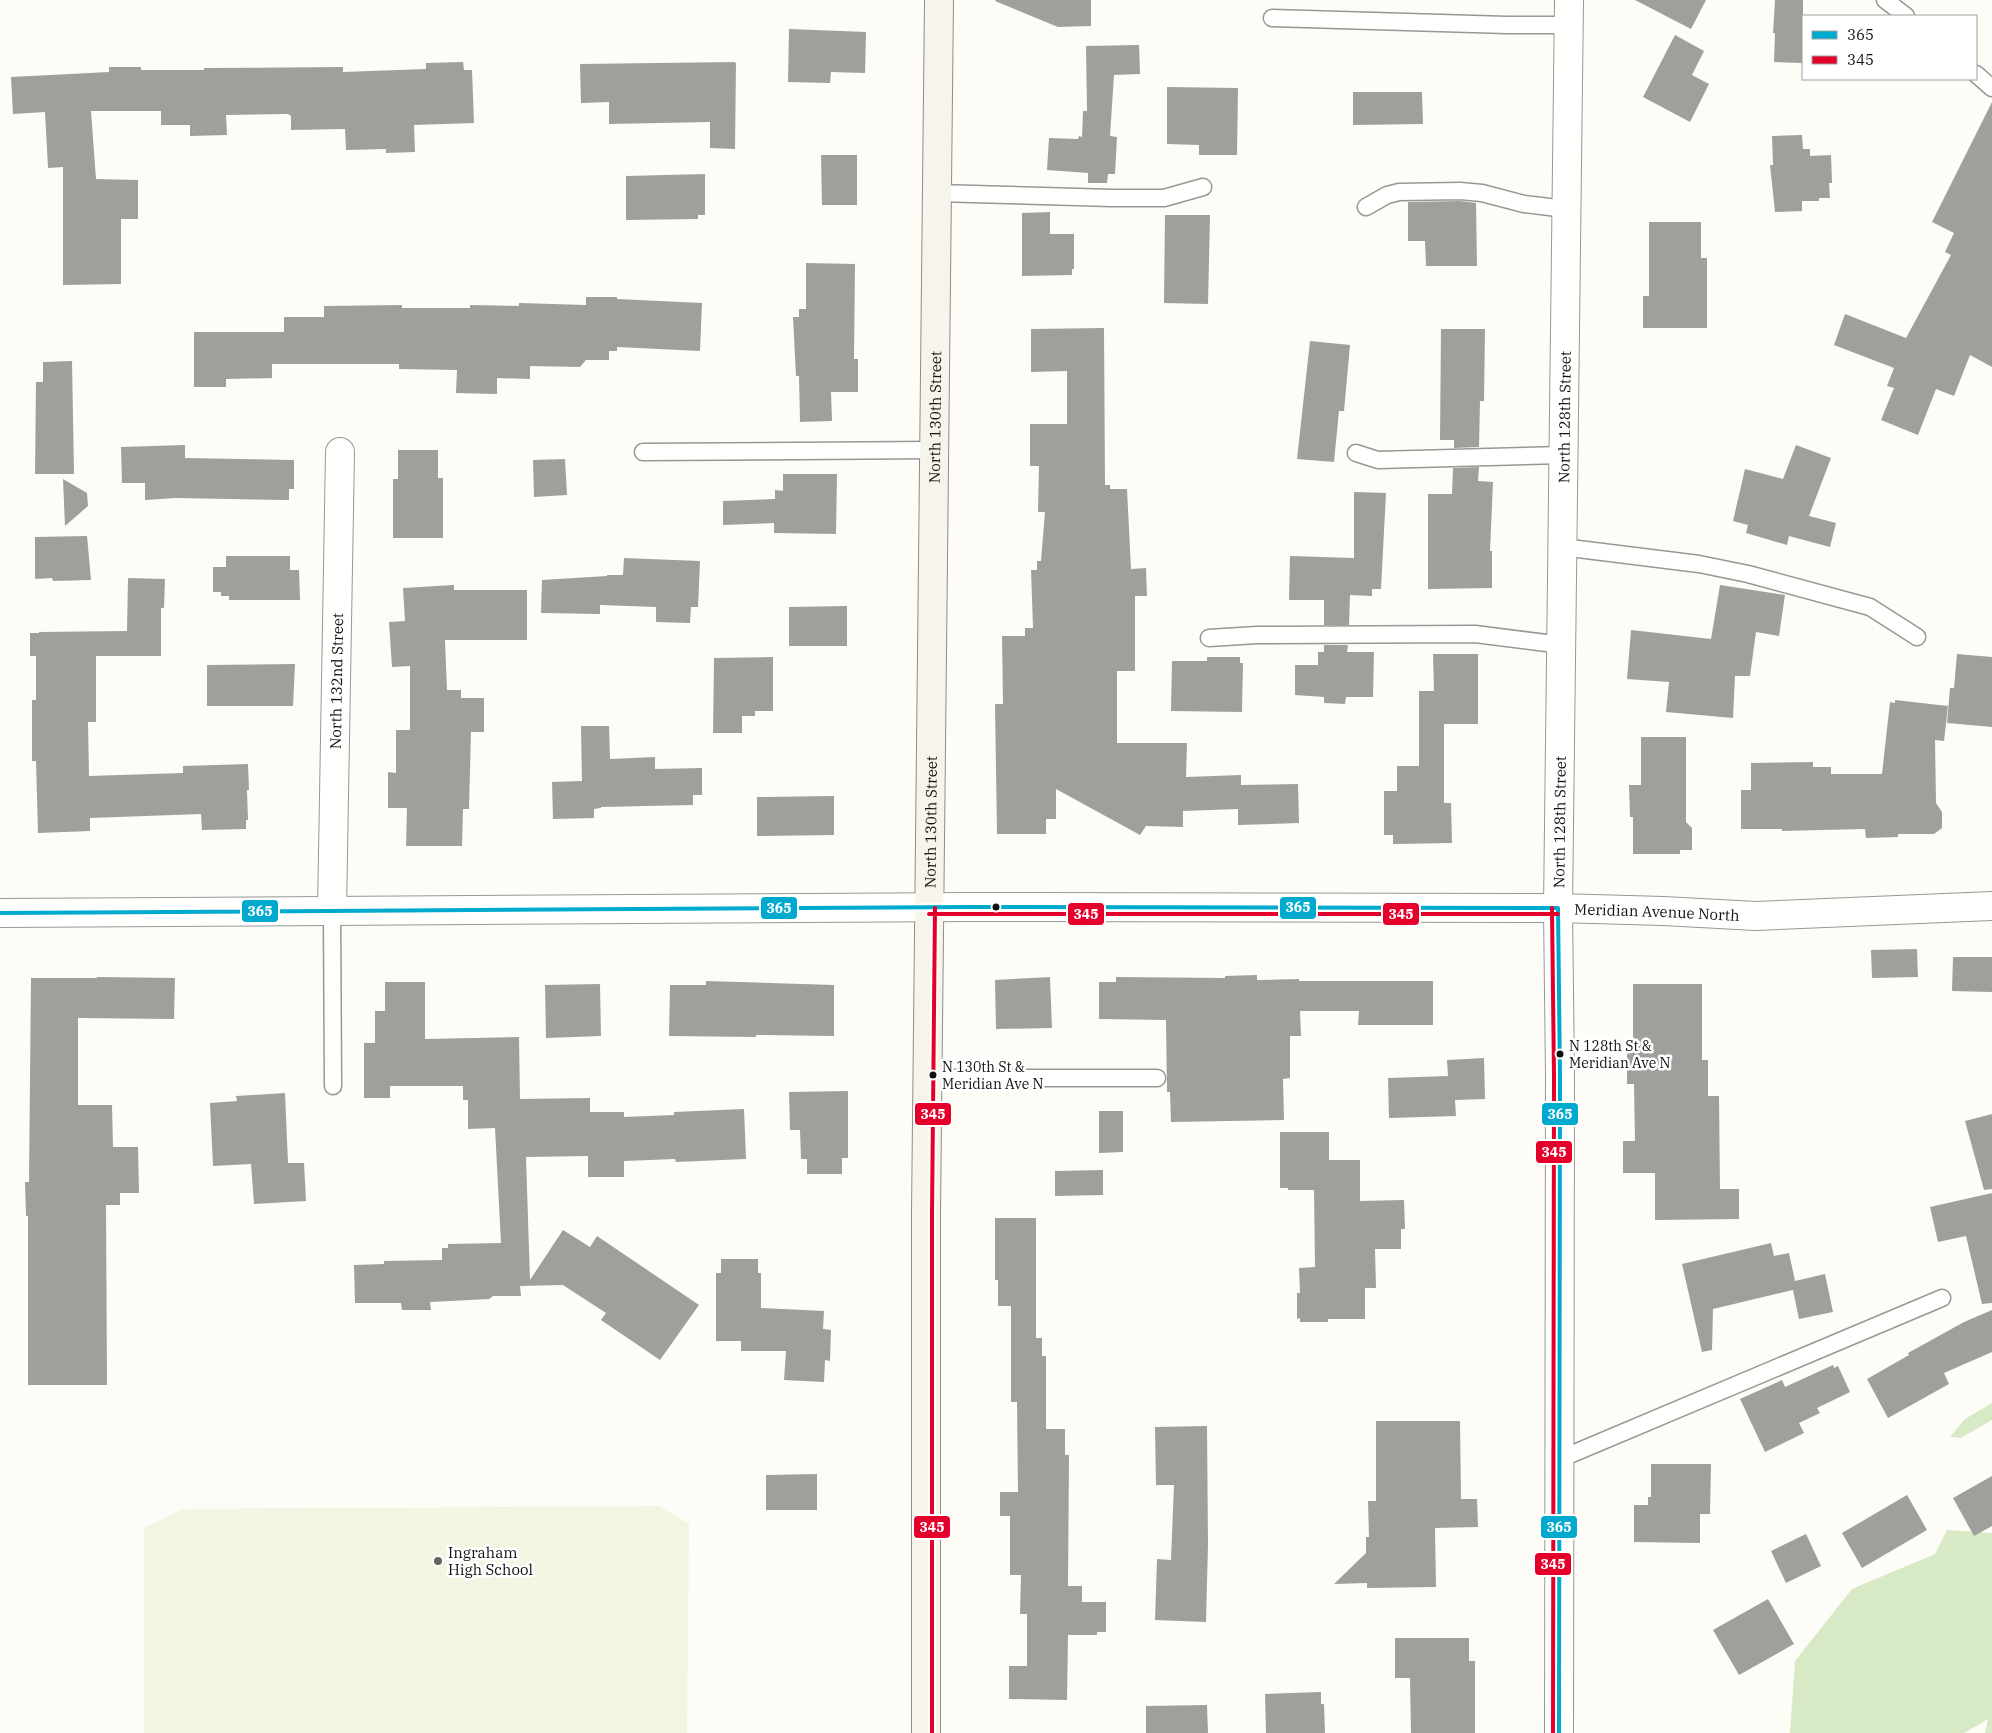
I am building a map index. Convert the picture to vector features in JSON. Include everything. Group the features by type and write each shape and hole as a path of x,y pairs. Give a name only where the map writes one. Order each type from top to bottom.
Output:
{"main road":[{"name":"North 130th Street","path":"926,1733 927,1078 939,0"}],"street":[{"name":"North 128th Street","path":"1559,1733 1560,1076 1558,908 1568,12"},
{"name":"North 132nd Street","path":"332,911 340,452"},
{"name":"Meridian Avenue North","path":"0,913 930,908 1558,908 1756,916 1992,906"}],"lane":[{"path":"1885,0 1905,15"},
{"path":"1272,18 1507,26 1568,12"},
{"path":"1977,75 1992,88"},
{"path":"937,194 1164,198 1203,187"},
{"path":"1366,208 1387,195 1399,192 1460,191 1482,193 1524,204 1566,209"},
{"path":"643,452 934,450"},
{"path":"1356,453 1378,460 1562,455"},
{"path":"1562,547 1699,564 1748,574 1870,607 1917,637"},
{"path":"1209,638 1256,635 1475,634 1562,644"},
{"path":"332,911 333,1086"},
{"path":"927,1078 1157,1078"},
{"path":"1560,1459 1942,1298"}],"green space":[{"path":"1992,1403 1992,1420 1961,1438 1950,1437 1965,1419"},
{"path":"659,1506 689,1524 687,1733 144,1733 144,1528 183,1509"},
{"path":"1947,1530 1992,1533 1992,1733 1985,1733 1988,1719 1964,1733 1790,1733 1795,1661 1852,1589 1935,1554"}],"building":[{"path":"996,0 1091,0 1091,26 1058,27"},
{"path":"1635,0 1706,0 1691,29"},
{"path":"1775,0 1803,0 1802,63 1774,62 1775,33 1773,33"},
{"path":"789,29 866,32 865,73 831,72 830,83 788,82"},
{"path":"1675,35 1704,51 1692,75 1709,84 1690,122 1643,97"},
{"path":"1139,45 1140,74 1114,75 1110,136 1117,137 1115,174 1108,174 1107,183 1088,183 1088,173 1047,170 1049,138 1078,139 1079,136 1082,137 1083,111 1087,111 1086,46"},
{"path":"463,62 464,70 472,70 474,123 414,125 415,152 386,153 386,149 346,150 345,129 291,130 291,116 288,114 226,115 227,135 190,136 190,125 161,125 161,111 91,111 96,179 138,180 138,219 121,219 121,284 63,285 63,167 48,168 45,112 13,114 11,77 109,72 109,67 141,67 141,70 204,70 204,68 343,67 343,72 426,69 426,63"},
{"path":"736,63 735,149 710,148 710,122 609,124 609,102 581,103 580,64"},
{"path":"1167,87 1238,88 1237,155 1199,155 1199,145 1167,144"},
{"path":"1353,92 1422,92 1423,124 1353,125"},
{"path":"1992,102 1992,367 1970,355 1954,396 1936,389 1918,435 1881,420 1894,388 1887,386 1894,368 1834,345 1845,314 1906,338 1951,255 1945,252 1954,233 1932,222"},
{"path":"1802,135 1803,149 1810,149 1810,156 1831,155 1832,183 1829,183 1830,198 1819,198 1819,201 1802,201 1802,211 1775,212 1770,165 1773,165 1772,136"},
{"path":"821,155 857,155 857,205 822,205"},
{"path":"705,174 705,215 698,215 698,219 626,220 626,176"},
{"path":"1460,201 1476,203 1477,266 1426,266 1425,241 1408,241 1408,202"},
{"path":"1050,212 1050,234 1074,234 1074,269 1072,269 1072,275 1022,276 1022,213"},
{"path":"1165,215 1210,215 1208,304 1164,303"},
{"path":"1649,222 1701,222 1701,258 1707,258 1707,328 1643,328 1643,296 1649,296"},
{"path":"806,263 855,264 854,359 858,359 858,392 831,392 832,421 800,422 799,376 796,376 793,317 799,317 799,309 806,309"},
{"path":"586,297 617,297 617,299 702,303 700,351 617,347 617,351 609,351 609,360 586,360 580,367 530,366 530,379 497,378 497,394 456,393 457,370 399,369 399,364 272,364 272,378 226,379 226,387 194,387 194,332 284,332 284,317 324,317 324,306 402,305 402,308 470,308 470,305 519,306 519,303 586,305"},
{"path":"1104,328 1105,485 1110,485 1110,489 1127,489 1131,569 1146,568 1147,596 1135,596 1135,671 1117,671 1117,743 1187,743 1186,777 1241,775 1241,785 1298,784 1299,823 1238,825 1238,809 1183,811 1183,827 1146,826 1140,835 1056,789 1056,819 1046,819 1046,834 997,834 995,704 1003,704 1002,636 1025,636 1025,628 1033,628 1031,570 1037,570 1037,561 1041,561 1045,512 1038,512 1039,466 1030,466 1030,424 1067,424 1067,371 1031,372 1031,329"},
{"path":"1441,329 1485,329 1484,401 1480,401 1479,447 1454,448 1454,440 1440,440"},
{"path":"1310,341 1350,345 1344,411 1339,411 1334,462 1297,459"},
{"path":"72,361 74,474 35,474 36,382 43,382 43,362"},
{"path":"185,445 185,458 294,460 294,489 289,489 289,500 176,498 145,500 145,483 122,483 121,447"},
{"path":"1796,445 1831,458 1809,516 1836,523 1830,547 1789,536 1787,545 1746,533 1748,525 1733,521 1745,469 1783,479"},
{"path":"398,450 438,450 438,478 443,478 443,538 393,538 393,479 398,479"},
{"path":"565,459 567,495 534,497 533,460"},
{"path":"1479,467 1478,481 1493,482 1490,551 1492,551 1492,588 1428,589 1428,494 1452,494 1453,468"},
{"path":"783,474 837,474 836,534 774,533 774,523 723,525 723,501 775,499 775,490 783,491"},
{"path":"63,479 87,493 88,506 65,526"},
{"path":"1354,492 1386,493 1381,589 1372,589 1372,596 1350,595 1349,625 1324,625 1324,600 1289,600 1290,556 1354,558"},
{"path":"87,536 91,580 53,581 52,578 35,579 35,537"},
{"path":"226,556 290,556 290,570 299,570 300,600 229,600 229,596 221,596 221,592 213,592 213,567 226,567"},
{"path":"624,558 700,561 698,607 691,607 690,623 656,622 656,607 600,605 600,614 541,613 542,580 623,575"},
{"path":"128,578 165,579 164,608 161,608 161,656 96,656 96,722 88,722 89,776 183,773 183,766 248,764 249,790 247,790 248,820 246,820 246,829 202,830 201,814 90,818 90,831 38,833 36,761 32,761 32,700 36,700 36,656 30,656 30,633 127,631"},
{"path":"454,585 454,590 527,590 527,640 445,640 447,690 461,690 461,698 484,698 484,732 471,732 469,809 463,809 462,846 406,846 407,808 388,808 388,772 396,773 396,730 410,730 410,666 392,667 389,622 405,621 403,588"},
{"path":"1720,585 1785,595 1779,636 1756,632 1750,676 1735,676 1733,718 1666,712 1669,682 1627,679 1631,630 1711,639"},
{"path":"847,606 847,646 789,646 789,607"},
{"path":"1324,645 1348,645 1347,652 1374,652 1373,697 1346,697 1345,704 1324,703 1324,697 1295,695 1295,665 1318,665 1318,652 1324,652"},
{"path":"1433,654 1478,654 1478,724 1444,724 1444,803 1451,803 1452,843 1393,844 1393,835 1384,835 1384,791 1397,791 1397,766 1419,766 1419,691 1434,691"},
{"path":"1957,654 1992,657 1992,727 1947,723 1950,688 1954,688"},
{"path":"773,657 773,711 755,711 755,716 742,716 742,733 713,733 714,658"},
{"path":"1207,657 1240,657 1240,663 1243,663 1242,712 1171,711 1172,661 1207,661"},
{"path":"295,664 293,706 207,706 207,665"},
{"path":"1895,700 1948,706 1944,741 1935,740 1936,803 1942,812 1942,828 1934,834 1898,834 1898,837 1866,838 1865,829 1782,831 1782,829 1741,829 1741,790 1751,790 1751,763 1813,762 1813,767 1831,767 1831,774 1882,774 1890,702 1895,703"},
{"path":"581,726 609,726 610,759 655,757 655,769 702,768 702,795 693,795 693,805 601,807 594,809 594,818 553,819 552,782 582,781"},
{"path":"1641,737 1686,737 1686,822 1692,828 1692,850 1680,850 1680,854 1633,854 1633,817 1630,817 1629,785 1641,785"},
{"path":"834,796 834,835 757,836 757,797"},
{"path":"1917,949 1918,977 1872,978 1871,950"},
{"path":"1953,957 1992,957 1992,992 1952,991"},
{"path":"1257,975 1257,980 1433,981 1433,1025 1358,1025 1359,1011 1300,1011 1301,1036 1290,1036 1290,1078 1283,1079 1284,1120 1171,1122 1170,1092 1167,1092 1166,1020 1099,1019 1099,982 1116,982 1116,977 1225,978 1225,976"},
{"path":"1050,977 1052,1028 996,1029 995,980"},
{"path":"31,978 175,978 174,1019 78,1018 78,1105 112,1105 113,1147 138,1147 139,1193 120,1193 120,1205 106,1205 107,1385 28,1385 28,1216 26,1216 25,1182 29,1182"},
{"path":"706,981 834,985 834,1036 669,1036 670,985 706,985"},
{"path":"385,982 425,982 425,1039 519,1037 520,1099 590,1098 590,1112 624,1112 624,1117 674,1115 674,1112 744,1109 746,1159 676,1162 675,1159 624,1161 624,1177 588,1177 588,1156 526,1157 530,1280 563,1230 590,1247 597,1236 699,1305 660,1360 601,1320 606,1313 563,1285 520,1286 521,1296 493,1296 489,1299 430,1302 431,1310 402,1310 401,1303 355,1303 354,1265 384,1264 384,1261 442,1260 442,1248 448,1248 448,1244 501,1243 495,1128 468,1129 468,1100 463,1100 463,1086 390,1086 390,1098 364,1098 364,1043 375,1043 375,1011 385,1011"},
{"path":"600,984 601,1036 546,1038 545,985"},
{"path":"1633,984 1702,984 1702,1060 1708,1060 1708,1096 1719,1096 1720,1189 1739,1189 1739,1219 1655,1220 1655,1173 1623,1173 1623,1141 1635,1141 1634,1084 1627,1084 1627,1053 1633,1053"},
{"path":"1484,1058 1485,1099 1455,1100 1456,1116 1389,1118 1388,1078 1448,1076 1447,1060"},
{"path":"848,1091 848,1158 842,1158 842,1174 807,1174 807,1159 801,1159 800,1130 790,1130 789,1092"},
{"path":"285,1093 288,1163 304,1163 306,1201 254,1204 251,1164 213,1166 210,1103 237,1101 236,1096"},
{"path":"1099,1111 1123,1111 1123,1152 1099,1153"},
{"path":"1992,1114 1992,1189 1984,1190 1965,1121"},
{"path":"1280,1132 1329,1132 1329,1160 1360,1160 1360,1201 1404,1200 1405,1229 1401,1229 1401,1249 1375,1249 1376,1288 1365,1288 1365,1319 1328,1319 1328,1322 1300,1322 1300,1318 1297,1319 1297,1293 1300,1293 1299,1268 1315,1267 1314,1190 1288,1190 1288,1188 1280,1188"},
{"path":"1103,1170 1103,1195 1055,1196 1055,1171"},
{"path":"1992,1193 1992,1303 1982,1304 1966,1236 1938,1242 1930,1207"},
{"path":"995,1218 1036,1218 1036,1338 1042,1338 1042,1356 1046,1356 1046,1429 1065,1429 1065,1455 1069,1455 1068,1586 1082,1586 1082,1602 1106,1602 1106,1632 1097,1632 1097,1635 1068,1635 1067,1700 1009,1699 1009,1666 1027,1666 1027,1614 1020,1614 1021,1575 1010,1575 1010,1516 1000,1516 1000,1492 1018,1492 1017,1402 1011,1402 1011,1306 998,1306 998,1280 995,1280"},
{"path":"1771,1243 1774,1256 1789,1253 1795,1281 1825,1274 1833,1312 1799,1319 1793,1290 1713,1309 1712,1350 1702,1352 1682,1264"},
{"path":"721,1259 758,1259 758,1273 761,1273 761,1308 824,1311 823,1329 831,1330 830,1361 825,1360 824,1382 784,1380 786,1351 741,1351 741,1341 716,1341 716,1273 721,1273"},
{"path":"1992,1310 1992,1352 1944,1373 1949,1384 1888,1418 1867,1379 1909,1355 1908,1353 1964,1322"},
{"path":"1833,1365 1834,1368 1838,1366 1850,1392 1817,1408 1820,1413 1799,1423 1804,1433 1765,1452 1740,1399 1782,1380 1785,1387"},
{"path":"1376,1421 1460,1421 1461,1499 1477,1499 1478,1527 1435,1528 1436,1587 1367,1588 1367,1583 1334,1584 1366,1553 1366,1537 1369,1537 1368,1501 1376,1501"},
{"path":"1207,1426 1208,1544 1206,1622 1155,1620 1157,1559 1171,1560 1174,1485 1156,1485 1155,1427"},
{"path":"1651,1464 1711,1464 1710,1514 1700,1514 1700,1543 1634,1542 1634,1505 1648,1505 1648,1497 1651,1497"},
{"path":"817,1474 817,1510 766,1510 766,1475"},
{"path":"1992,1476 1992,1526 1974,1536 1953,1498"},
{"path":"1907,1495 1927,1530 1862,1568 1842,1533"},
{"path":"1806,1534 1821,1566 1786,1583 1771,1551"},
{"path":"1768,1599 1794,1644 1739,1675 1713,1630"},
{"path":"1395,1638 1469,1638 1469,1661 1475,1661 1475,1733 1411,1733 1410,1678 1395,1678"},
{"path":"1321,1692 1321,1704 1324,1704 1325,1733 1266,1733 1265,1694"},
{"path":"1207,1705 1208,1733 1146,1733 1146,1706"}],"transit line":[{"name":"365","path":"0,913 969,907 1558,908"},
{"name":"345","path":"932,1733 932,1214 935,908"},
{"name":"345","path":"1552,908 1554,1076 1553,1733"},
{"name":"365","path":"1558,908 1560,1076 1559,1733"},
{"name":"345","path":"929,914 1558,914"}],"place":[{"name":"N 128th St & Meridian Ave N","path":"1560,1054"},
{"name":"N 130th St & Meridian Ave N","path":"933,1075"},
{"name":"Ingraham High School","path":"438,1561"}]}
